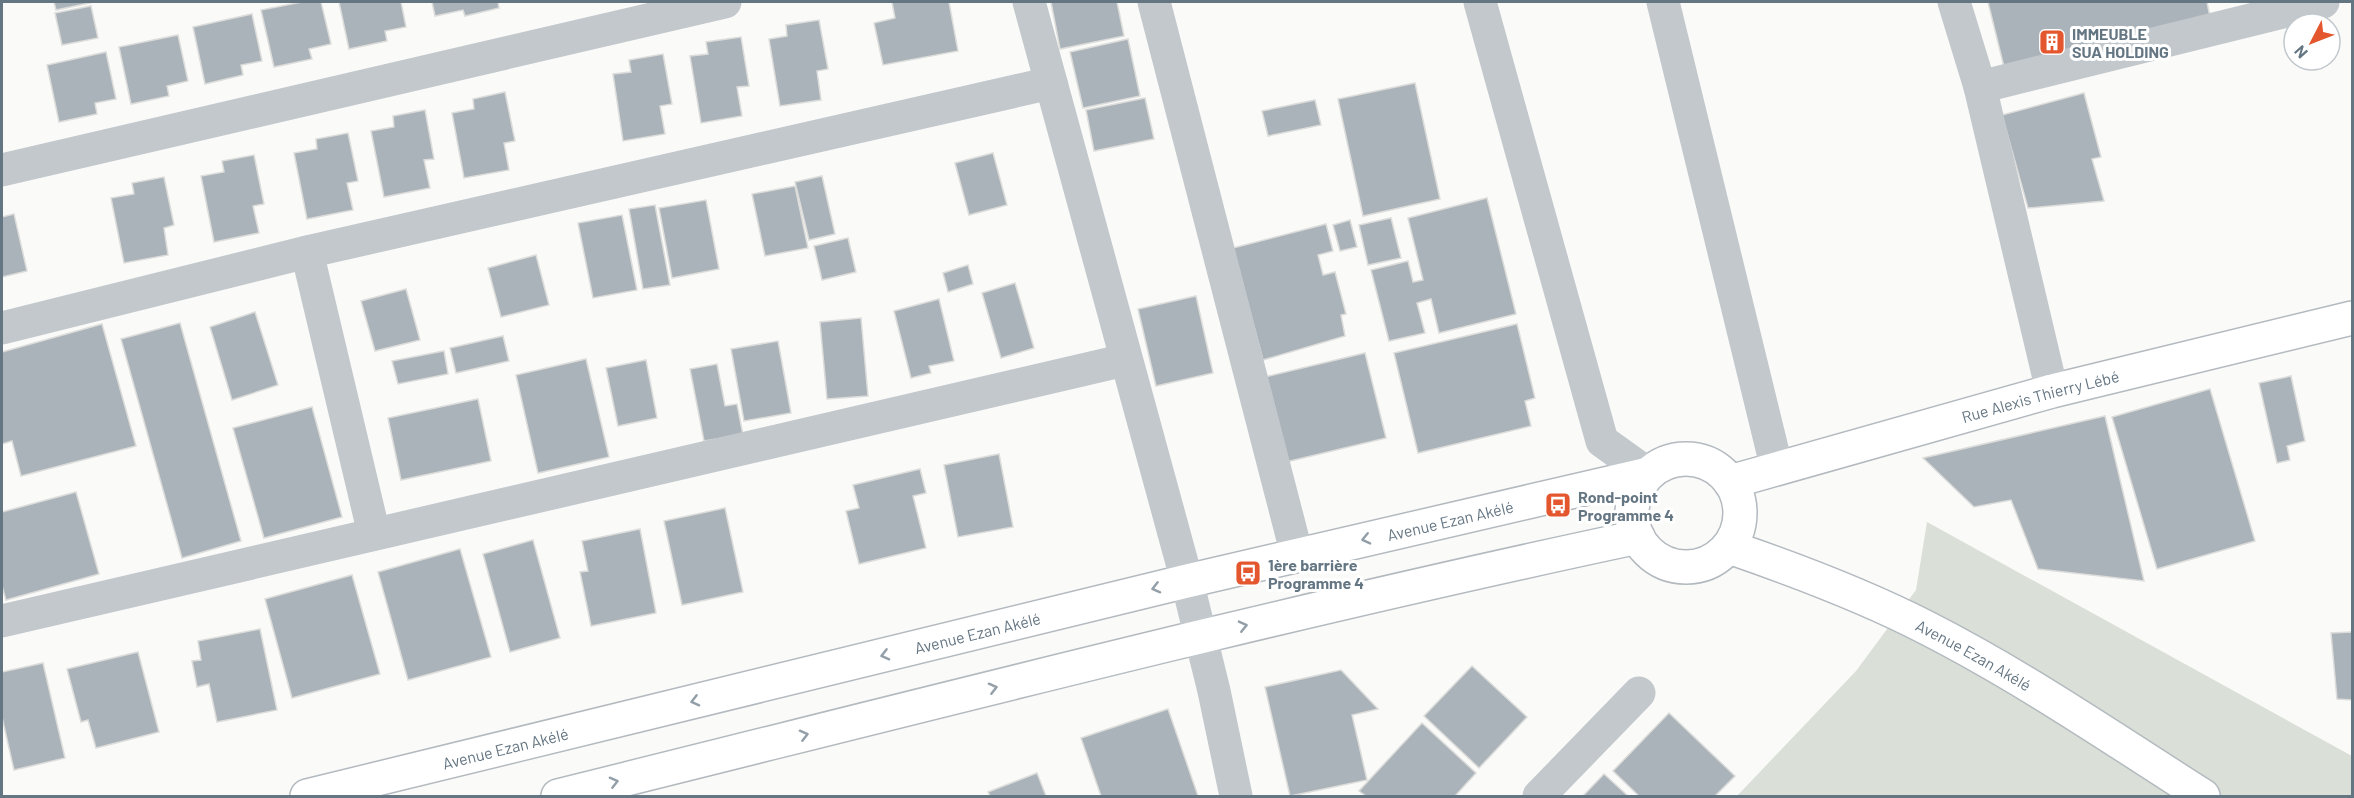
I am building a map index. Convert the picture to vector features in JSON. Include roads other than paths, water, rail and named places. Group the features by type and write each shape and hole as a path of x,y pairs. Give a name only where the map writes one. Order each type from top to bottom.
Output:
{"main road":[{"name":"Rue Alexis Thierry Lébé","path":"1730,482 2052,391 2352,318"},
{"path":"1679,460 1696,460 1713,466 1730,482 1736,493 1739,512 1737,530 1729,547 1715,559 1698,566 1680,568 1663,562 1648,552 1638,537 1632,521 1632,504 1638,488 1648,474 1662,465 1679,460"},
{"name":"Avenue Ezan Akélé","path":"307,796 1187,581 1648,474"},
{"path":"558,796 1458,575 1638,537"},
{"name":"Avenue Ezan Akélé","path":"1729,547 1813,576 1926,628 2037,689 2203,796"}],"street":[{"path":"2,171 725,2"},
{"path":"1029,2 1187,581 1214,691 1236,796"},
{"path":"1154,2 1297,555"},
{"path":"1480,2 1602,441 1648,474"},
{"path":"1663,2 1777,468"},
{"path":"1954,2 1980,87 2052,391"},
{"path":"1980,87 2323,2"},
{"path":"2,328 307,252 1050,83"},
{"path":"307,252 374,534"},
{"path":"2,621 1125,360"},
{"path":"1539,796 1639,693"}],"place":[{"name":"IMMEUBLE SUA HOLDING","path":"2052,42"},
{"name":"Rond-point Programme 4","path":"1558,505"},
{"name":"1ère barrière Programme 4","path":"1248,573"}]}
